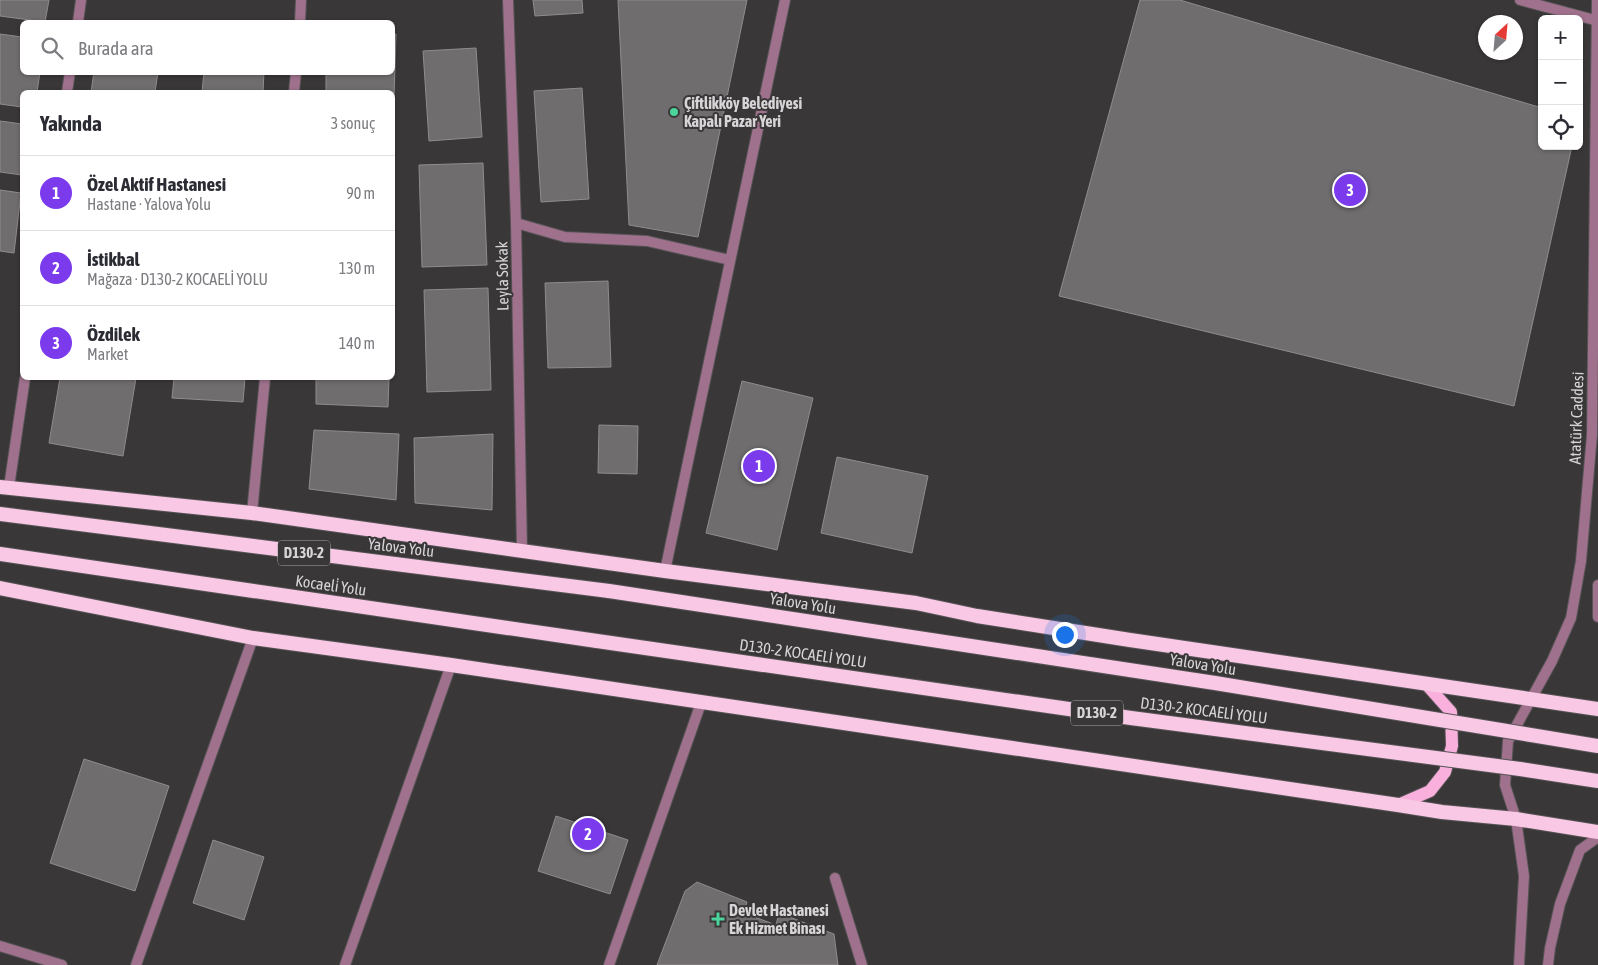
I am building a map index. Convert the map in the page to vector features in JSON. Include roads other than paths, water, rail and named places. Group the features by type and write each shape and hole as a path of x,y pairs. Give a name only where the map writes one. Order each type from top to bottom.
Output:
{"highway":[{"path":"4,487 252,512 665,571 916,603 978,616 1092,634 1598,709"},
{"name":"Yalova Yolu","path":"0,514 609,591 1224,685 1598,746"},
{"name":"Kocaeli̇ Yolu","path":"0,554 597,642"},
{"path":"0,588 254,638 1398,806 1516,819 1598,832"},
{"name":"D130-2 KOCAELİ YOLU","path":"597,642 1131,718 1501,766 1598,781"}],"main road":[{"path":"1398,806 1430,791 1445,772 1450,755 1452,746 1451,712 1428,685"}],"street":[{"path":"78,20 81,0"},
{"path":"300,20 301,0"},
{"name":"Leyla Sokak","path":"508,0 516,223 522,550"},
{"path":"665,571 785,0"},
{"path":"1520,0 1597,21"},
{"name":"Atatürk Caddesi","path":"1519,965 1524,876 1516,819 1505,785 1508,741 1552,661 1572,618 1581,561 1592,435 1596,0"},
{"path":"67,90 70,75"},
{"path":"294,90 296,75"},
{"path":"516,223 564,237 647,241 730,260"},
{"path":"4,487 25,380"},
{"path":"252,512 265,380"},
{"path":"1598,585 1598,616"},
{"path":"136,965 254,638"},
{"path":"345,965 451,666"},
{"path":"608,965 701,703"},
{"path":"1548,965 1560,904 1580,850 1598,837"},
{"path":"835,878 862,965"},
{"path":"0,946 62,965"}],"place":[{"name":"Çiftlikköy Belediyesi Kapalı Pazar Yeri","path":"674,112"},
{"name":"Özdilek","path":"1350,190"},
{"name":"Özel Aktif Hastanesi","path":"759,466"},
{"name":"İstikbal","path":"588,834"},
{"name":"Devlet Hastanesi Ek Hizmet Binası","path":"718,919"}]}
